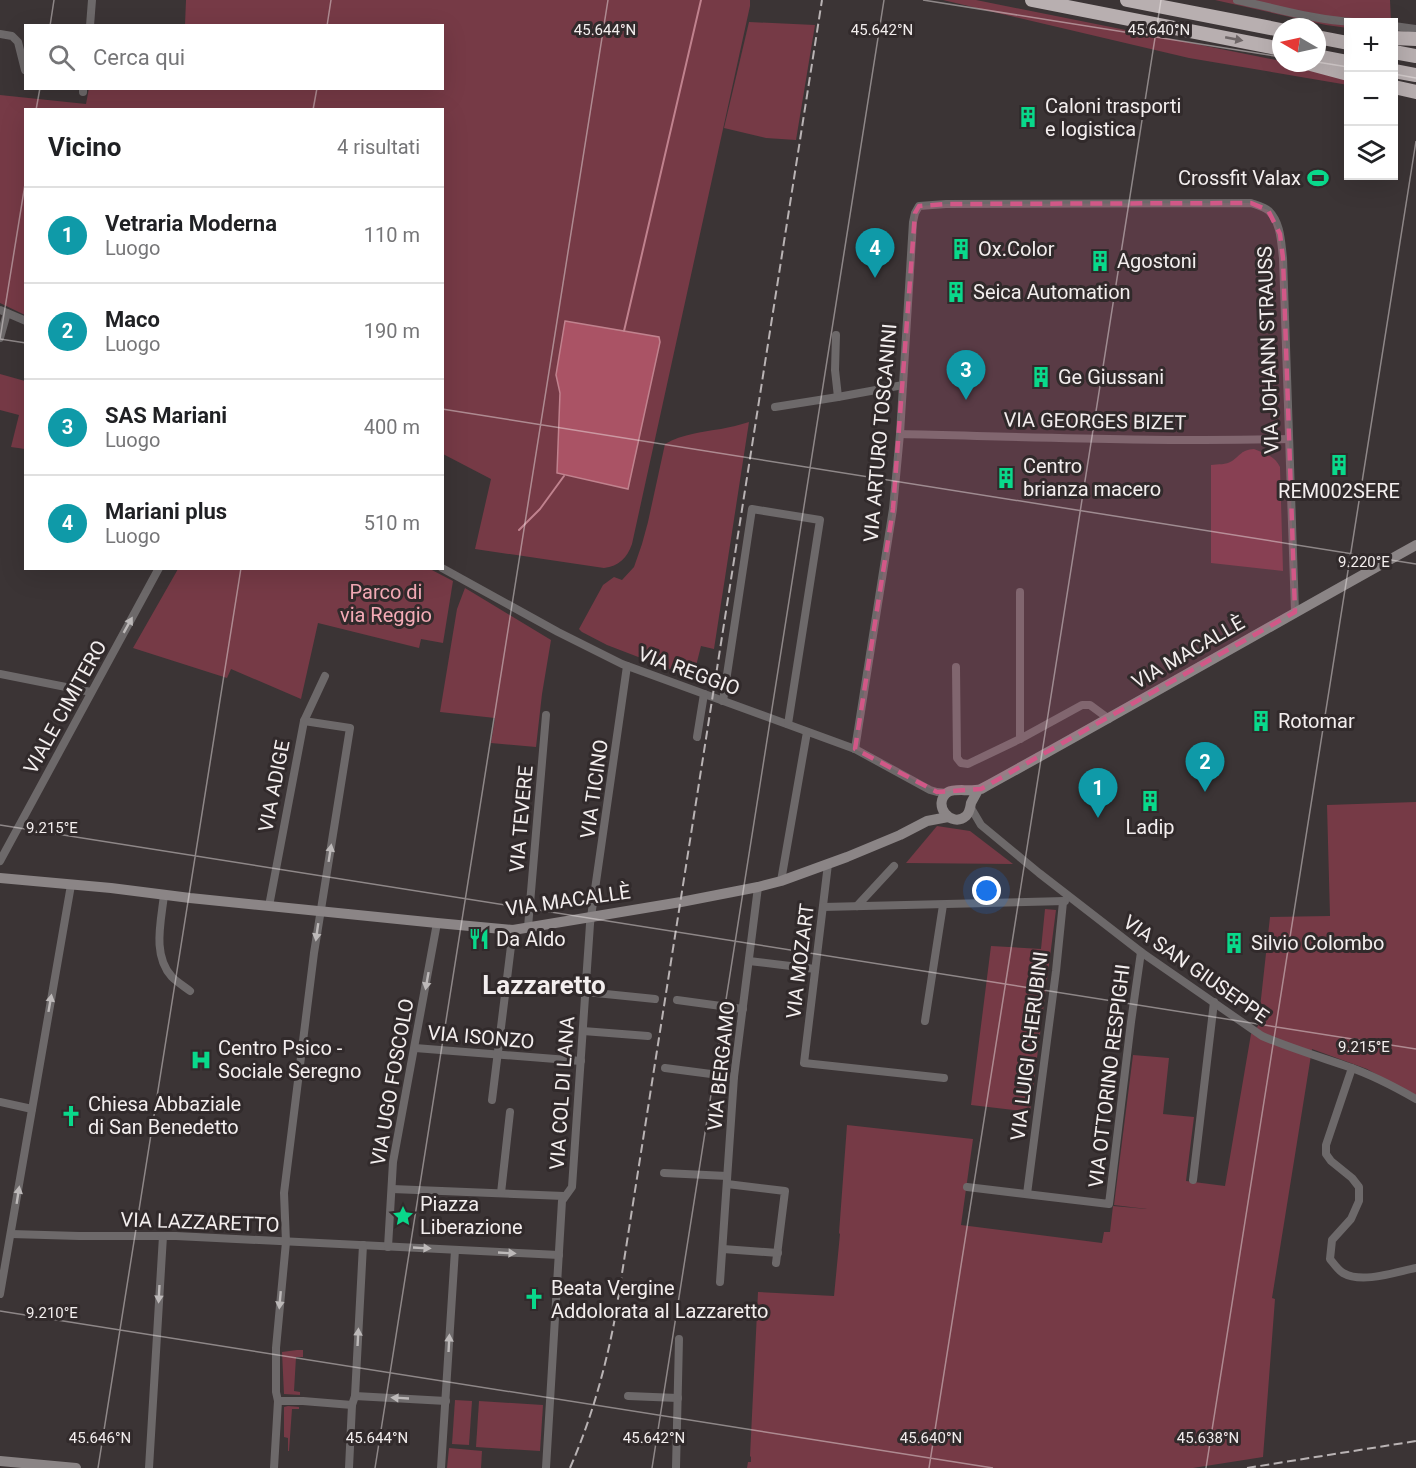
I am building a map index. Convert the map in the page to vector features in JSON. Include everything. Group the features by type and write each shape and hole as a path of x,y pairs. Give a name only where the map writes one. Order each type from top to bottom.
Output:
{"highway":[{"path":"1032,0 1272,47"},
{"path":"1127,0 1272,28"},
{"path":"1326,31 1344,33"},
{"path":"1398,38 1416,39"},
{"path":"1326,39 1344,42"},
{"path":"1258,44 1272,55"},
{"path":"1398,53 1416,56"},
{"path":"1326,58 1344,61"},
{"path":"1326,68 1344,73"},
{"path":"1398,72 1416,75"},
{"path":"1398,88 1416,92"}],"street":[{"path":"90,24 92,0"},
{"path":"1237,0 1344,21"},
{"path":"1398,26 1416,28"},
{"path":"0,34 12,36 18,42 24,66"},
{"name":"VIA JOHANN STRAUSS","path":"1004,204 1251,203 1268,210 1280,234 1283,258 1295,612"},
{"name":"VIA ARTURO TOSCANINI","path":"855,748 894,509 915,213 919,206 1004,204"},
{"path":"0,338 3,312 24,320"},
{"path":"836,335 838,397"},
{"path":"775,407 903,385"},
{"name":"VIA GEORGES BIZET","path":"900,434 1120,439 1288,439"},
{"path":"723,701 752,509 820,520 788,724"},
{"name":"VIA MACALLÈ","path":"963,792 978,790 1109,719 1416,545"},
{"name":"VIA REGGIO","path":"444,569 569,638 627,666 855,748 930,790 948,793"},
{"name":"VIALE CIMITERO","path":"0,861 158,570"},
{"path":"1020,592 1020,739"},
{"name":"VIA TICINO","path":"591,916 627,666"},
{"path":"956,667 957,758 961,763 968,764 1082,705 1090,705 1109,719"},
{"path":"0,674 91,692"},
{"name":"VIA ADIGE","path":"269,906 304,721 325,676"},
{"path":"697,737 704,694"},
{"name":"VIA TEVERE","path":"528,927 546,715"},
{"path":"274,1468 278,1401 276,1348 286,1242 284,1193 314,953 350,728 304,721"},
{"path":"781,881 807,732"},
{"name":"VIA REGGIO","path":"930,790 942,804"},
{"path":"971,806 968,796 954,790 944,797 942,804 943,811 948,817 962,818 968,813 978,790"},
{"name":"VIA MACALLÈ","path":"927,821 942,804"},
{"name":"VIA SAN GIUSEPPE","path":"971,806 981,825"},
{"name":"VIA MACALLÈ","path":"0,878 513,930 758,887 781,881 867,849 927,821 948,817"},
{"name":"VIA SAN GIUSEPPE","path":"962,818 981,825 1141,952 1262,1036 1352,1068 1400,1089 1416,1099"},
{"name":"VIA MOZART","path":"828,864 804,1063 944,1078"},
{"path":"856,906 894,866"},
{"path":"0,1294 71,885"},
{"name":"VIA BERGAMO","path":"720,1282 734,1077 758,887"},
{"path":"164,895 160,952 172,976 190,991"},
{"path":"823,907 1063,902 1072,898"},
{"name":"VIA LUIGI CHERUBINI","path":"1027,1194 1063,902"},
{"path":"925,1021 943,905"},
{"name":"VIA COL DI LANA","path":"546,1468 561,1201 572,1187 591,916"},
{"name":"VIA UGO FOSCOLO","path":"388,1247 393,1162 437,923"},
{"path":"492,1100 513,930"},
{"name":"VIA OTTORINO RESPIGHI","path":"967,1187 1109,1204 1141,952"},
{"path":"749,961 815,969"},
{"path":"586,992 655,999"},
{"path":"677,1000 743,1009"},
{"path":"1193,1180 1214,1002"},
{"path":"583,1030 648,1036"},
{"name":"VIA ISONZO","path":"415,1048 581,1061"},
{"path":"666,1068 734,1077"},
{"path":"1352,1068 1326,1145 1326,1154 1359,1187 1359,1201 1351,1219 1332,1240 1330,1259 1344,1274 1357,1277 1369,1278 1416,1268"},
{"path":"0,1102 32,1109"},
{"path":"501,1193 510,1112"},
{"path":"664,1173 727,1180 785,1191 776,1263"},
{"path":"392,1189 564,1196"},
{"name":"VIA LAZZARETTO","path":"12,1234 162,1236 388,1247"},
{"path":"149,1468 162,1236"},
{"path":"349,1468 363,1245"},
{"path":"388,1247 559,1255"},
{"path":"723,1249 778,1253"},
{"path":"441,1468 455,1250"},
{"path":"676,1468 679,1339"},
{"path":"355,1396 446,1401"},
{"path":"628,1396 678,1398"},
{"path":"278,1401 352,1405"},
{"path":"0,1461 76,1468"}],"highlighted area":[{"path":"1251,203 1268,210 1280,234 1283,258 1295,612 981,789 937,792 855,749 893,509 915,213 919,206 946,204"}],"green space":[{"path":"186,0 750,0 632,544 622,560 604,568 475,549 491,479 444,455 444,108 24,108 24,315 0,303 0,95 86,104 89,90 444,90 444,24 185,24"},
{"path":"943,0 976,0 1272,59 1272,72 1326,72 1344,77 1344,84 1189,58"},
{"path":"1215,0 1390,0 1391,18 1344,18 1344,27 1326,25 1326,18 1295,18"},
{"path":"749,22 815,25 796,140 766,138 724,128"},
{"path":"0,374 24,381 24,449 11,447 19,415 0,410"},
{"path":"749,422 714,649 701,646 693,678 607,645 582,632 579,629 603,585 614,577 622,580 634,567 648,522 665,444 699,432"},
{"path":"1254,449 1272,457 1280,467 1283,571 1211,563 1211,465 1225,464 1244,452"},
{"name":"Parco di via Reggio","path":"177,570 432,570 453,581 443,643 421,639 419,648 318,623 301,699 231,669 227,678 133,648"},
{"path":"465,588 551,640 536,747 491,743 495,718 440,712 457,609"},
{"path":"1416,802 1416,1097 1367,1069 1312,1049 1272,1298 1275,1299 1263,1457 1193,1468 747,1468 748,1462 751,1462 758,1292 834,1296 847,1125 973,1139 961,1225 1102,1243 1104,1232 1110,1232 1113,1206 1147,1209 1114,1205 1133,1055 1169,1058 1163,1114 1194,1117 1186,1181 1225,1186 1251,1034 1258,1026 1270,917 1330,916 1327,805"},
{"path":"937,826 970,831 1013,864 906,863"},
{"path":"1045,909 1056,910 1030,1112 971,1105 991,946 1041,949"},
{"path":"303,1350 303,1357 296,1357 294,1391 300,1392 300,1395 284,1394 282,1352"},
{"path":"455,1400 472,1401 469,1445 452,1444"},
{"path":"479,1401 543,1405 540,1451 476,1447"},
{"path":"284,1407 299,1407 299,1409 292,1409 289,1451 288,1438 284,1437"},
{"path":"449,1448 482,1451 481,1468 447,1468"}],"shaded area":[{"path":"565,321 659,337 660,342 628,489 557,473 560,393 556,375"}],"waterway":[{"path":"624,331 701,0"},
{"path":"519,530 540,509 564,476"}],"railway":[{"path":"570,1468 597,1394 615,1318 822,0"},
{"path":"1247,1468 1416,1441"}],"place":[{"name":"Caloni trasporti e logistica","path":"1028,117"},
{"name":"Crossfit Valax","path":"1318,178"},
{"name":"Ox.Color","path":"961,249"},
{"name":"Agostoni","path":"1100,261"},
{"name":"Mariani plus","path":"875,278"},
{"name":"Seica Automation","path":"956,292"},
{"name":"Ge Giussani","path":"1041,377"},
{"name":"SAS Mariani","path":"966,400"},
{"name":"REM002SERE","path":"1339,465"},
{"name":"Centro brianza macero","path":"1006,478"},
{"name":"Rotomar","path":"1261,721"},
{"name":"Maco","path":"1205,792"},
{"name":"Ladip","path":"1150,801"},
{"name":"Vetraria Moderna","path":"1098,818"},
{"name":"Da Aldo","path":"479,939"},
{"name":"Silvio Colombo","path":"1234,943"},
{"name":"Centro Psico - Sociale Seregno","path":"201,1060"},
{"name":"Chiesa Abbaziale di San Benedetto","path":"71,1116"},
{"name":"Piazza Liberazione","path":"403,1216"},
{"name":"Beata Vergine Addolorata al Lazzaretto","path":"534,1299"}],"district":[{"name":"Lazzaretto","path":"544,985"}]}
